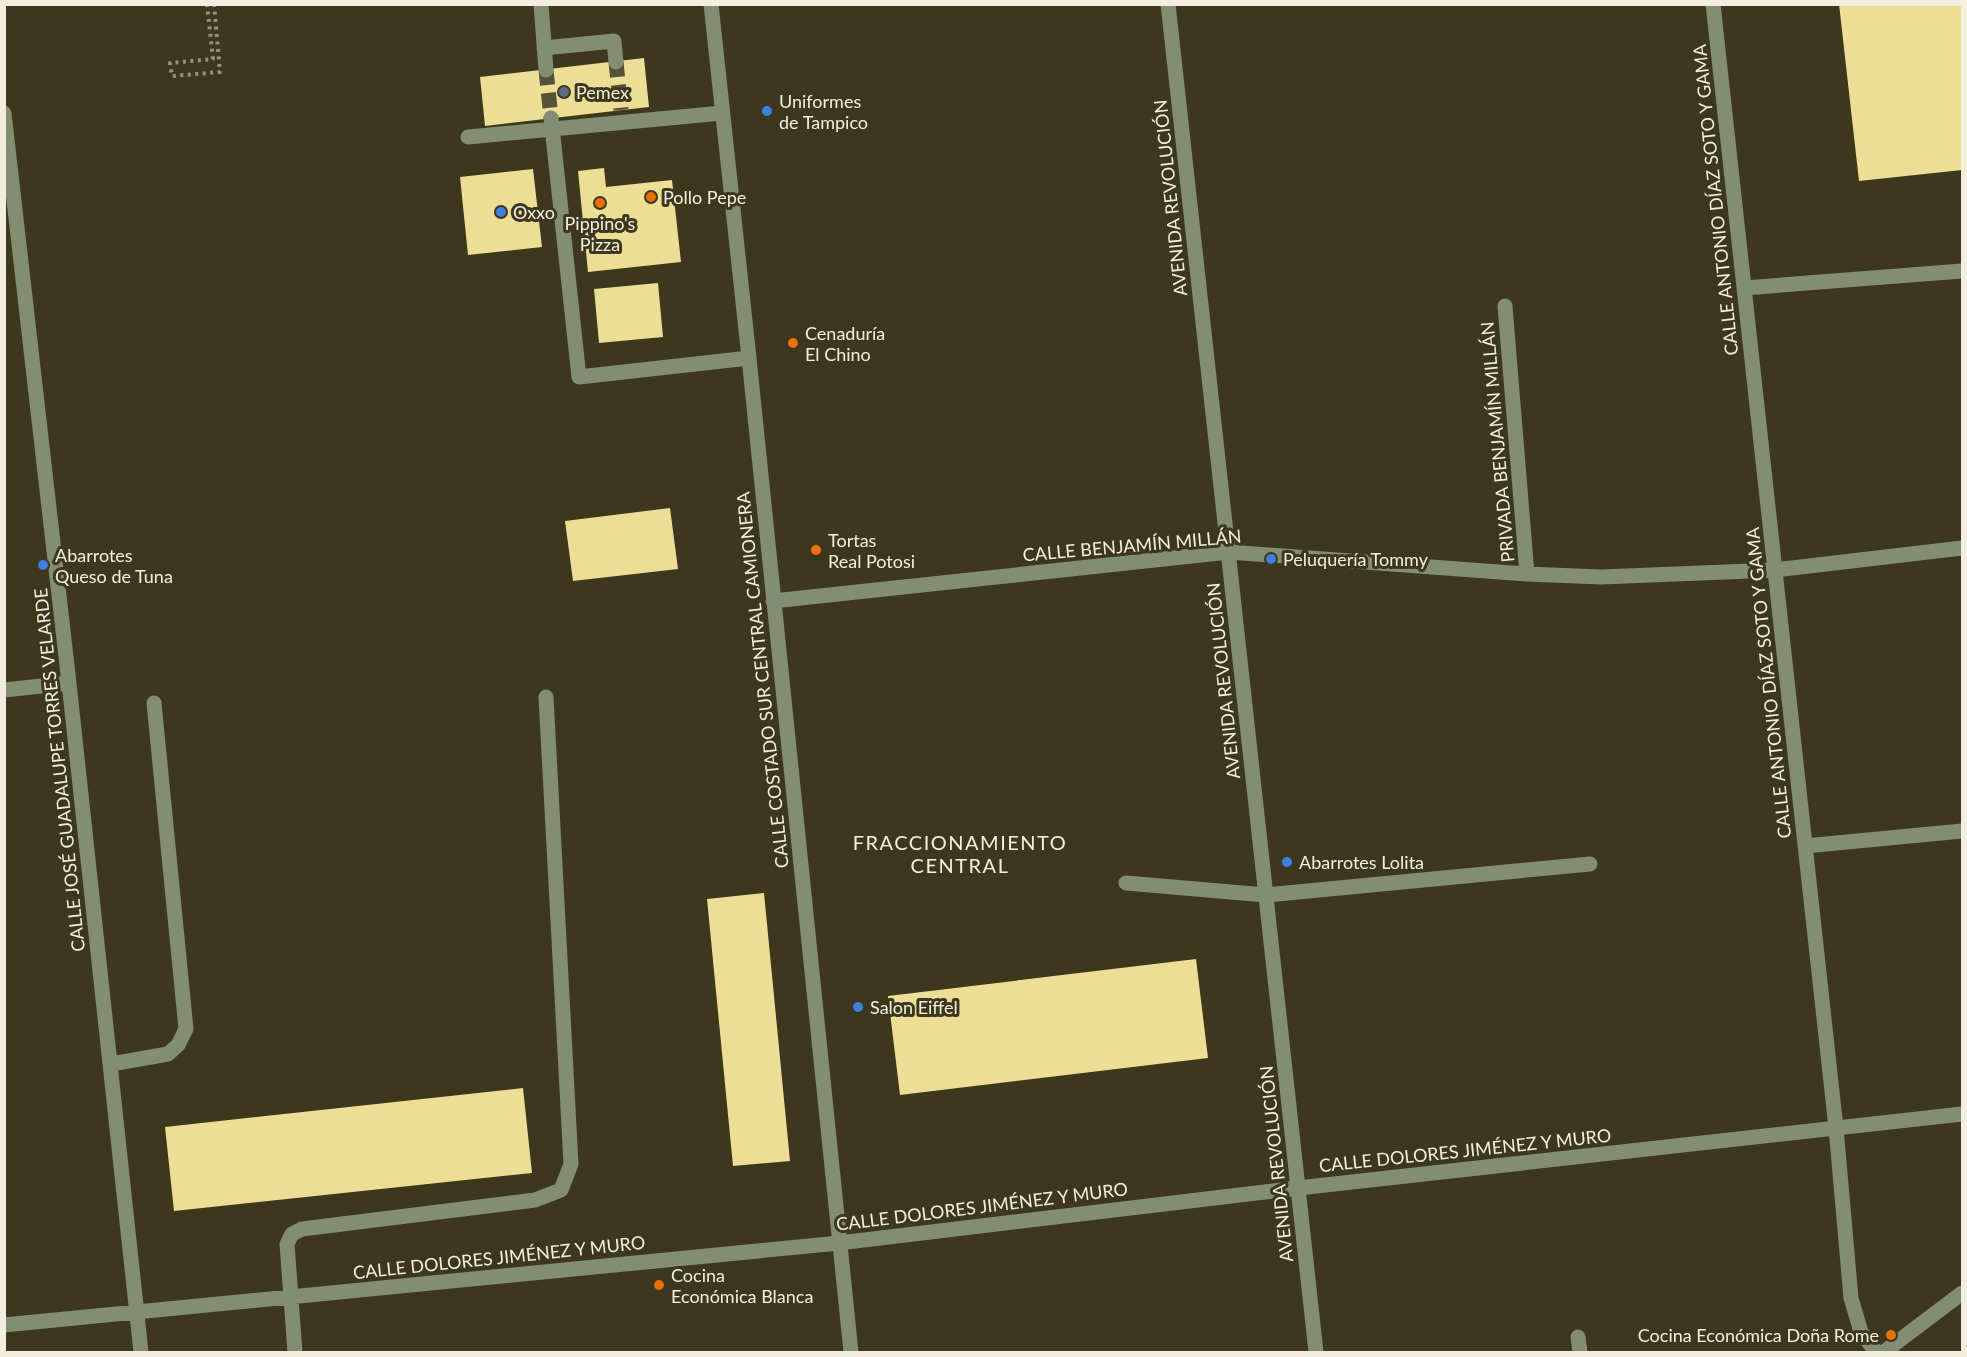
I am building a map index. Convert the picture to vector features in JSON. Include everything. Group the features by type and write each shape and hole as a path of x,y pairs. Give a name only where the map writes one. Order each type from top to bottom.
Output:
{"street":[{"path":"541,4 546,70"},
{"name":"CALLE COSTADO SUR CENTRAL CAMIONERA","path":"711,4 851,1353"},
{"name":"AVENIDA REVOLUCIÓN","path":"1168,4 1316,1353"},
{"name":"CALLE ANTONIO DÍAZ SOTO Y GAMA","path":"1713,4 1836,1128 1851,1298 1861,1332 1876,1353"},
{"path":"544,48 614,41 616,62"},
{"name":"CALLE JOSÉ GUADALUPE TORRES VELARDE","path":"4,113 69,683 141,1353"},
{"path":"468,137 551,123 622,116 722,113"},
{"path":"551,123 579,377 749,358"},
{"path":"1744,288 1962,271"},
{"name":"PRIVADA BENJAMÍN MILLÁN","path":"1505,306 1527,574"},
{"name":"CALLE BENJAMÍN MILLÁN","path":"773,601 1229,552 1527,574 1601,577 1775,570 1962,548"},
{"path":"4,690 69,683"},
{"path":"295,1353 287,1244 292,1234 302,1229 535,1200 561,1190 571,1164 546,697"},
{"path":"111,1064 168,1054 178,1045 186,1029 154,703"},
{"path":"1805,846 1962,831"},
{"path":"1126,883 1266,895 1590,864"},
{"name":"CALLE DOLORES JIMÉNEZ Y MURO","path":"4,1325 839,1243 1298,1188 1962,1114"},
{"path":"1884,1353 1962,1293"},
{"path":"1578,1337 1580,1353"}],"path":[{"path":"207,4 213,59 170,63 172,76 220,72 214,4"}],"building":[{"path":"1839,4 1962,4 1962,170 1859,181"},
{"name":"Pemex","path":"644,58 649,107 485,126 480,77"},
{"path":"604,168 606,187 672,180 681,262 588,272 578,171"},
{"name":"Oxxo","path":"533,169 542,247 468,255 460,177"},
{"path":"658,283 663,337 599,343 594,289"},
{"path":"670,508 678,569 573,581 565,521"},
{"path":"764,893 790,1161 733,1166 707,899"},
{"path":"1196,959 1208,1058 900,1095 888,996"},
{"path":"523,1088 532,1173 174,1211 165,1127"}],"tunnel":[{"path":"616,62 621,110"},
{"path":"546,70 551,118"}],"place":[{"name":"Pemex","path":"564,92"},
{"name":"Uniformes de Tampico","path":"767,111"},
{"name":"Pollo Pepe","path":"651,197"},
{"name":"Pippino's Pizza","path":"600,203"},
{"name":"Oxxo","path":"501,212"},
{"name":"Cenaduría El Chino","path":"793,343"},
{"name":"Tortas Real Potosi","path":"816,550"},
{"name":"Peluquería Tommy","path":"1271,559"},
{"name":"Abarrotes Queso de Tuna","path":"43,565"},
{"name":"Abarrotes Lolita","path":"1287,862"},
{"name":"Salon Eiffel","path":"858,1007"},
{"name":"Cocina Económica Blanca","path":"659,1285"},
{"name":"Cocina Económica Doña Rome","path":"1891,1335"}],"district":[{"name":"FRACCIONAMIENTO CENTRAL","path":"960,854"}]}
